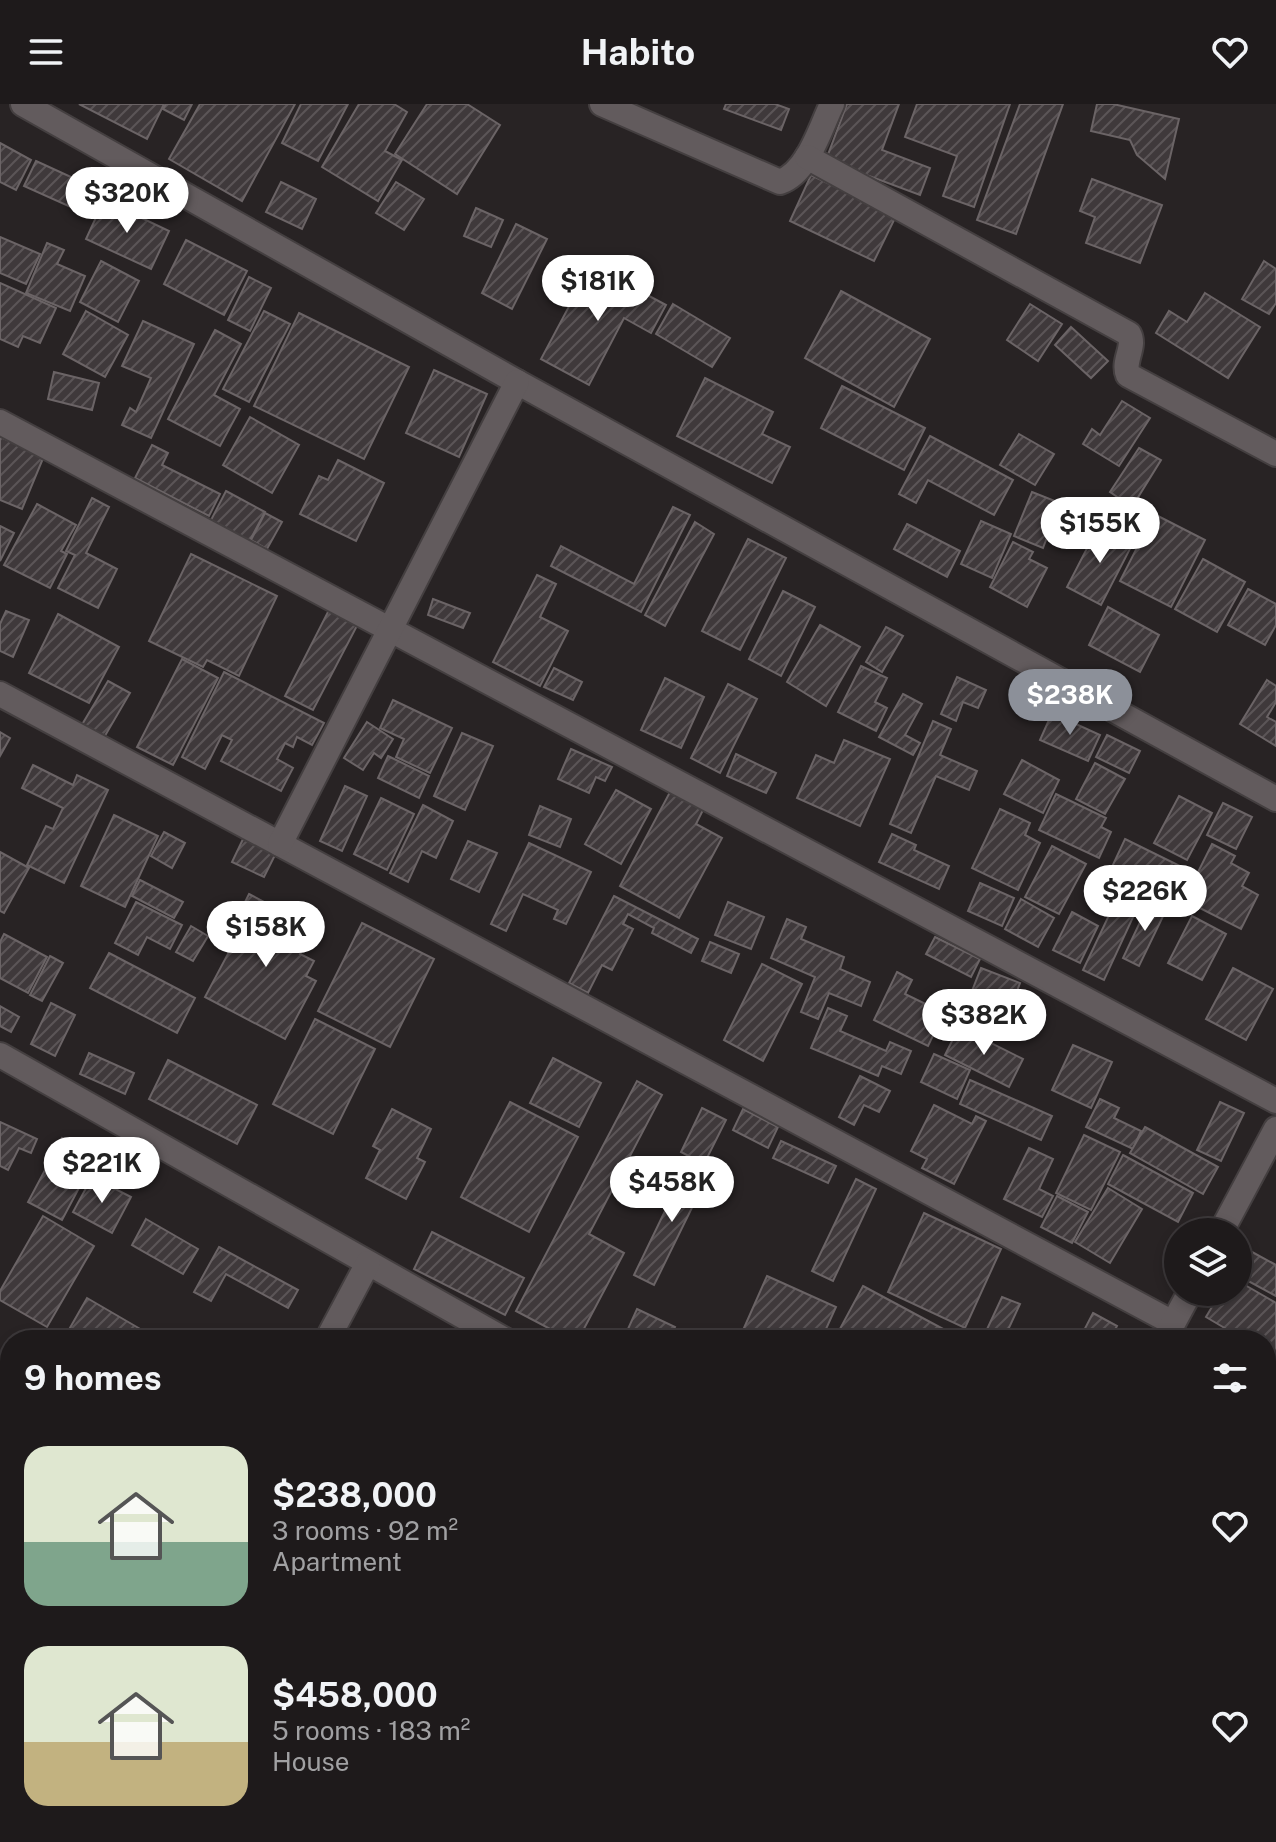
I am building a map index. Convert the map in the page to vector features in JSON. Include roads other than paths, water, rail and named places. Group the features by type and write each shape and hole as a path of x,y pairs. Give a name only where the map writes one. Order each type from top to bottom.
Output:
{"street":[{"path":"23,104 517,382 1276,799"},
{"path":"602,104 780,182 790,178 807,157 832,104"},
{"path":"807,157 1129,334 1132,342 1126,365 1128,375 1276,454"},
{"path":"280,844 517,382"},
{"path":"0,422 1276,1101"},
{"path":"0,694 280,844 1164,1330"},
{"path":"0,1055 487,1330"},
{"path":"1228,1218 1276,1129"},
{"path":"332,1330 368,1263"},
{"path":"1169,1330 1182,1306"}]}
